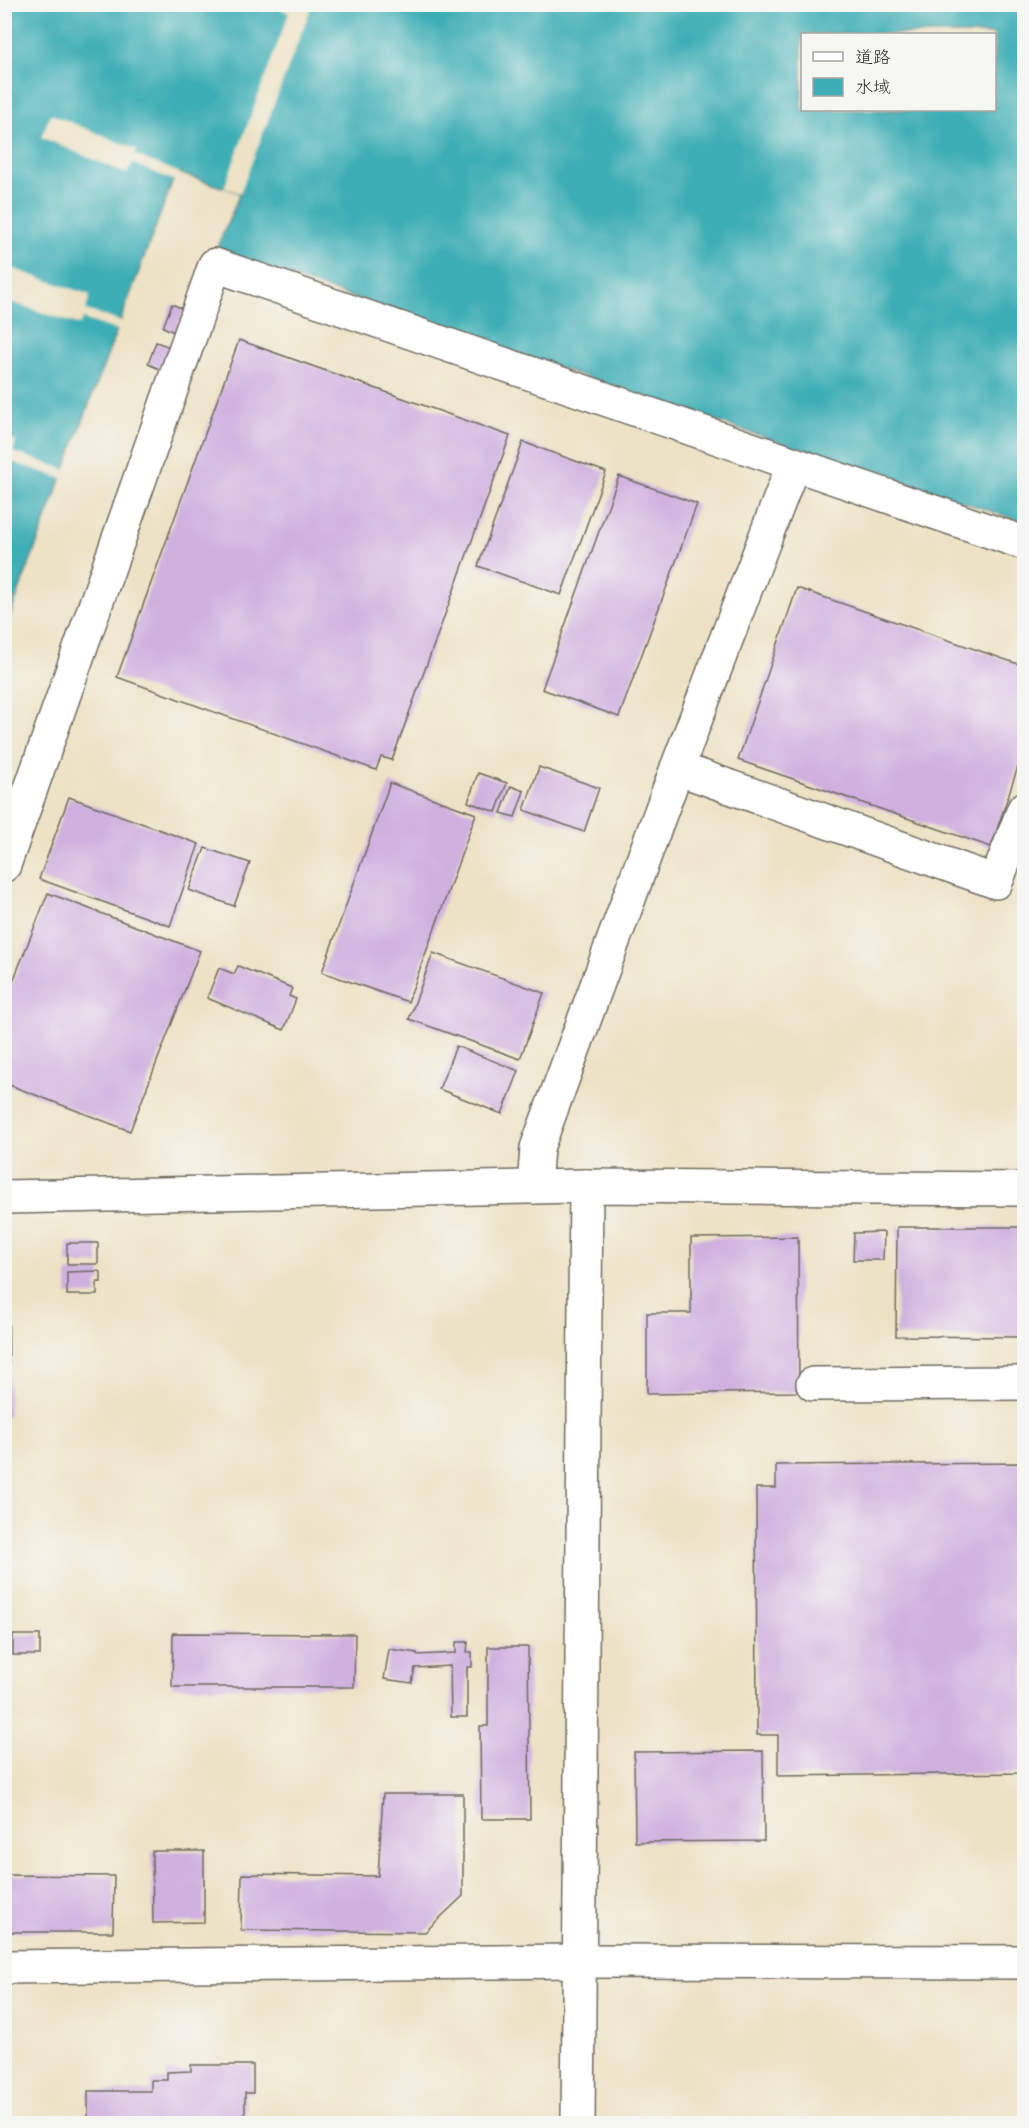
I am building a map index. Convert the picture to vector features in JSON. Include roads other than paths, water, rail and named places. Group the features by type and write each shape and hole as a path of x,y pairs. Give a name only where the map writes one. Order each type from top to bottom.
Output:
{"street":[{"path":"4,865 215,266 1024,543"},
{"path":"534,1187 537,1148 677,768 793,465"},
{"path":"677,768 996,882 1024,809"},
{"path":"578,2124 586,1186"},
{"path":"4,1197 586,1186 1024,1189"},
{"path":"813,1384 1024,1383"},
{"path":"4,1967 579,1961 1024,1962"}],"water":[{"path":"5,5 1024,5 1024,522 703,417 216,251 240,193 176,172 5,629"}]}
